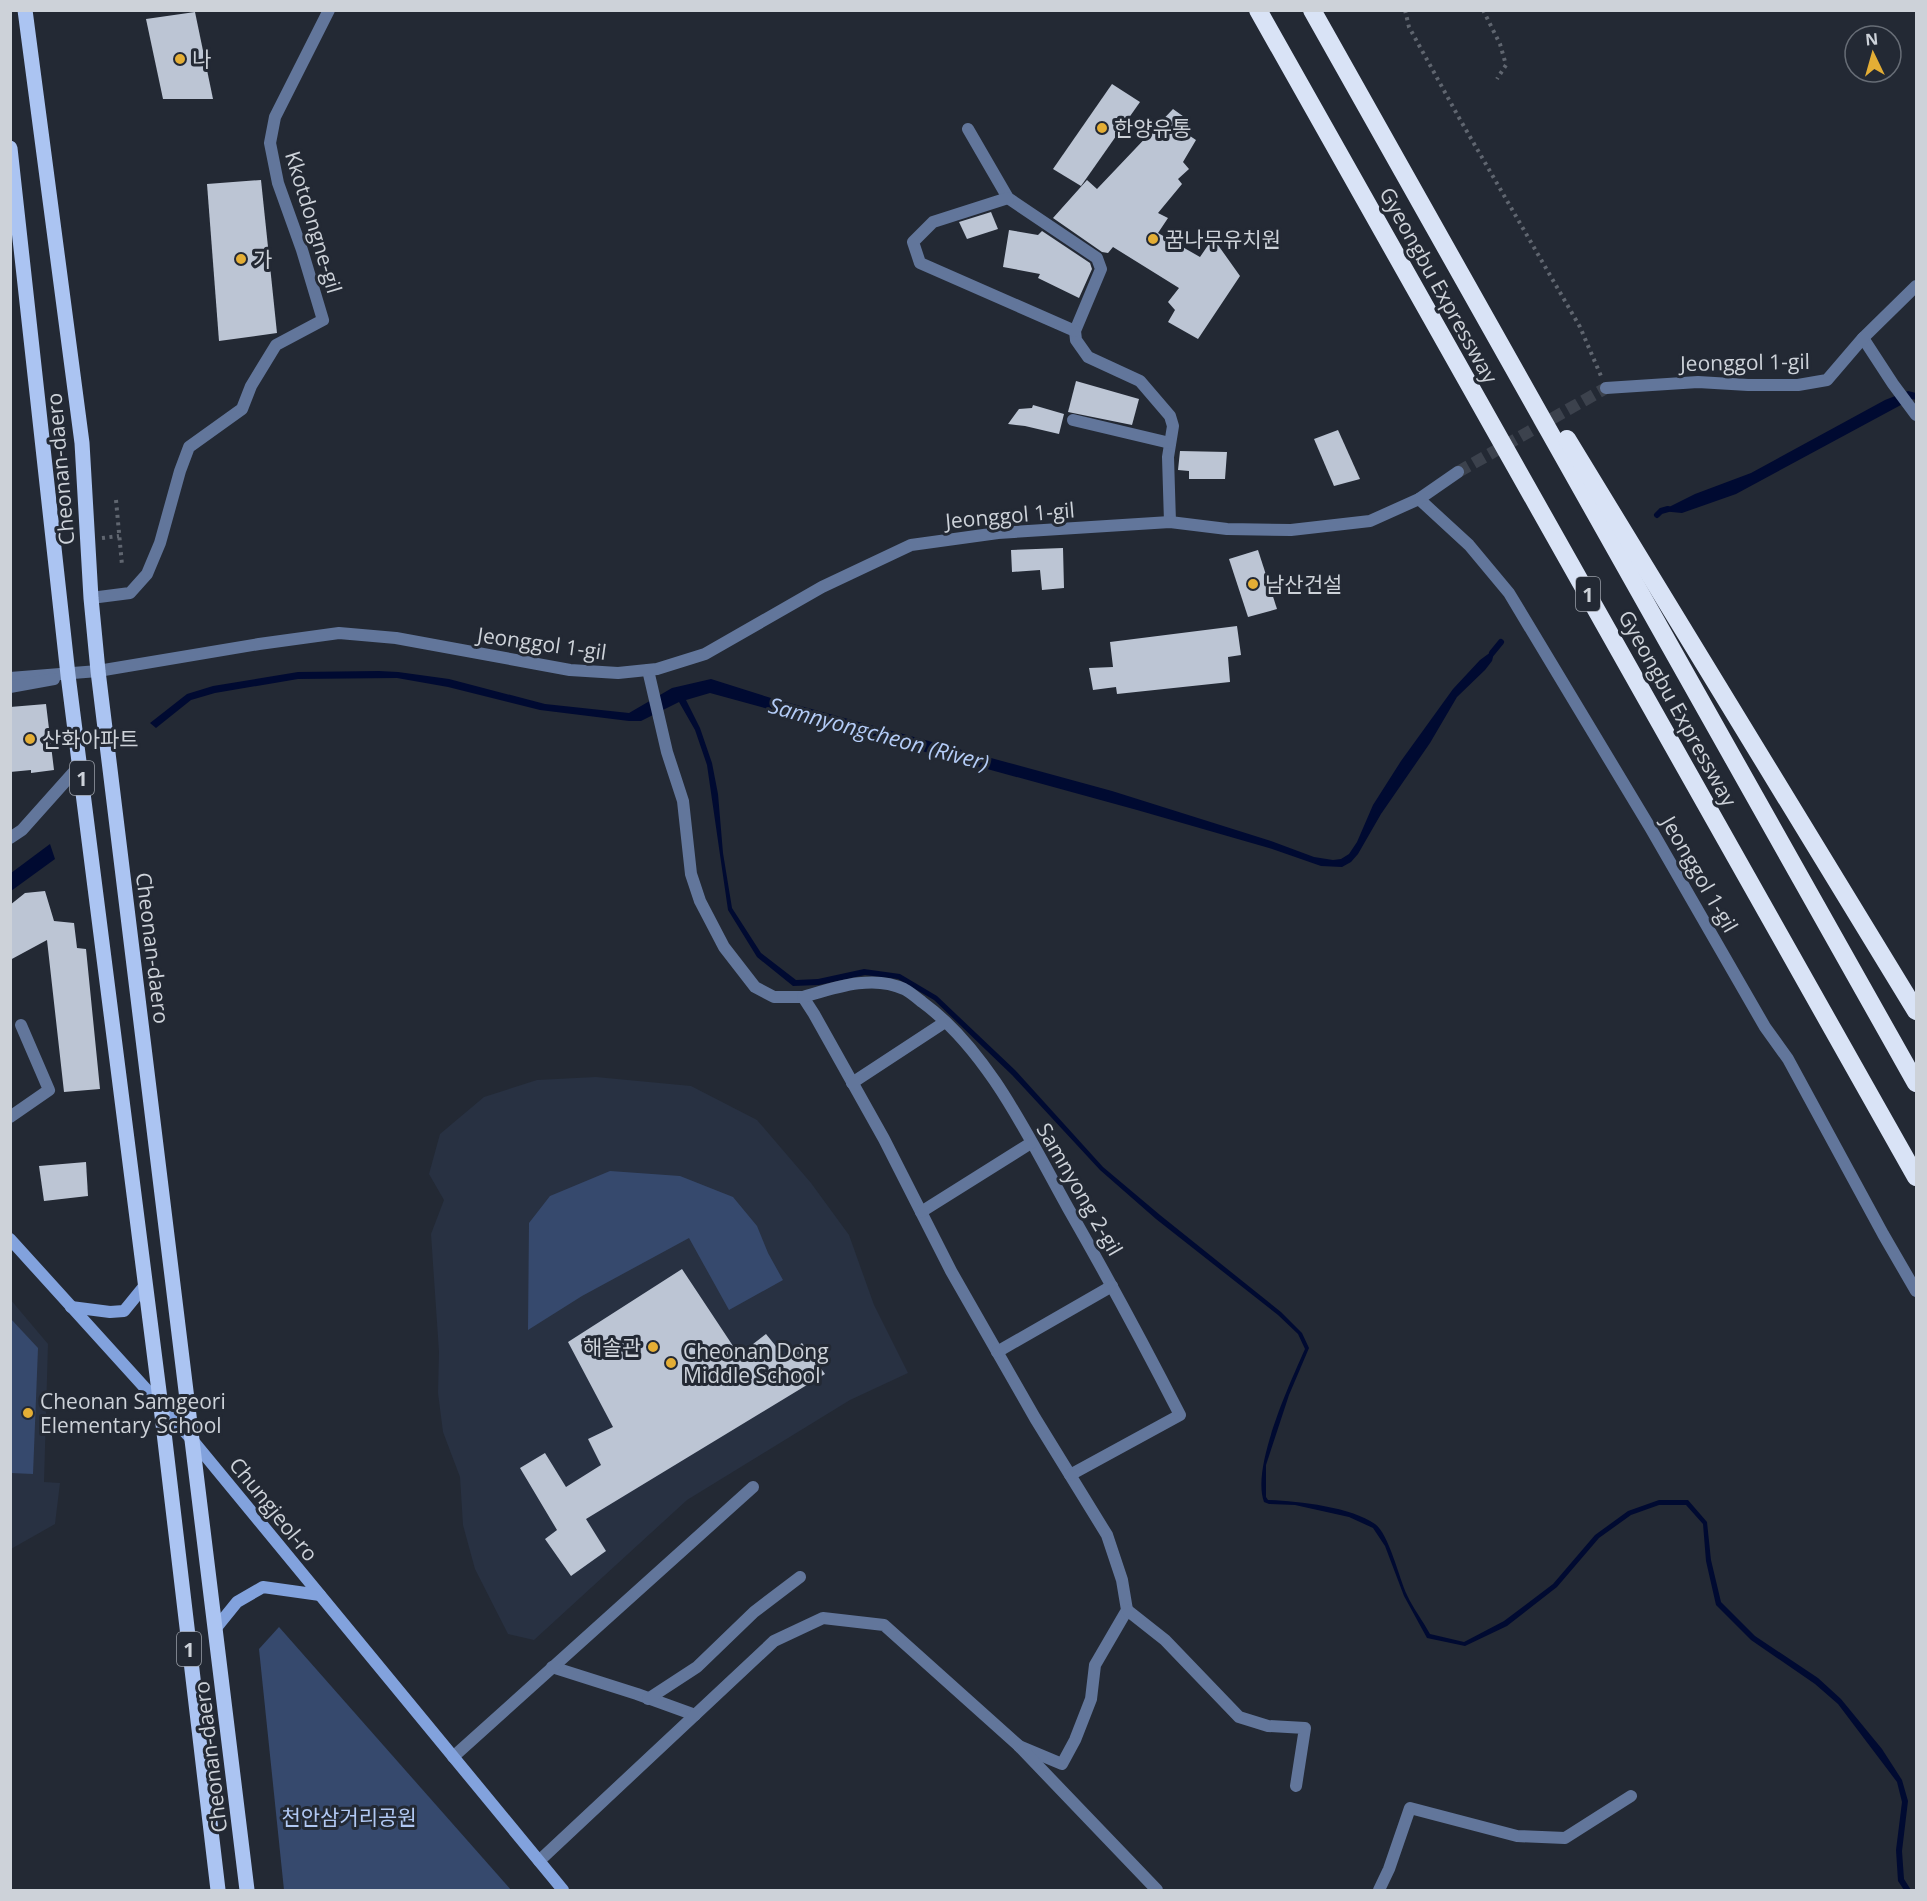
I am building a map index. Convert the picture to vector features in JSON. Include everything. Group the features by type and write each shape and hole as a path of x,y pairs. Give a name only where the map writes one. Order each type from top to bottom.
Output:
{"highway":[{"name":"Gyeongbu Expressway","path":"1258,10 1917,1178"},
{"name":"Gyeongbu Expressway","path":"1312,10 1917,1083"},
{"path":"1367,107 1699,657 1917,1011"}],"main road":[{"name":"Cheonan-daero","path":"25,10 82,443 91,598 98,671 248,1890"},
{"name":"Cheonan-daero","path":"10,148 68,675 146,1284 218,1890"}],"street":[{"name":"Kkotdongne-gil","path":"91,598 130,593 147,574 160,543 189,447 242,409 251,386 276,345 323,320 302,250 278,183 270,143 275,117 329,10"},
{"path":"968,129 1008,198 1097,258 1101,269 1075,331 1076,340 1088,357 1140,381 1170,416 1173,426 1168,457 1170,522"},
{"path":"1008,198 933,222 913,242 921,263 1075,331"},
{"name":"Jeonggol 1-gil","path":"1606,388 1698,382 1798,386 1827,380 1863,338 1917,286"},
{"path":"1863,338 1893,384 1917,415"},
{"path":"1073,420 1170,443"},
{"name":"Jeonggol 1-gil","path":"68,675 339,633 396,638 570,670 618,673 657,669 705,654 822,587 911,544 998,533 1170,522 1227,529 1291,530 1370,521 1419,499 1458,472"},
{"name":"Jeonggol 1-gil","path":"1419,499 1469,545 1509,593 1651,829 1766,1027 1788,1059 1883,1234 1917,1291"},
{"name":"Samnyong 2-gil","path":"648,670 667,752 684,801 691,874 700,901 724,947 755,987 774,997 803,997 839,986 874,981 904,989 964,1039 997,1084 1031,1143 1112,1286 1180,1415 1070,1475"},
{"path":"10,678 68,675"},
{"path":"10,687 68,675"},
{"path":"10,838 22,830 80,765"},
{"path":"803,997 852,1083 951,1271 1107,1535 1122,1580 1127,1610 1095,1665 1090,1699 1075,1740 1062,1764 1018,1745"},
{"path":"852,1083 945,1022"},
{"path":"10,1117 49,1090 21,1025"},
{"path":"921,1212 1031,1143"},
{"name":"Chungjeol-ro","path":"10,1239 194,1442 563,1890"},
{"path":"71,1307 110,1312 124,1311 146,1284"},
{"path":"997,1352 1112,1286"},
{"path":"453,1757 753,1487"},
{"path":"648,1699 698,1667 754,1612 800,1576"},
{"path":"216,1628 237,1602 263,1587 320,1595"},
{"path":"1127,1610 1165,1640 1239,1717 1268,1726 1305,1728 1296,1786"},
{"path":"539,1862 774,1641 823,1618 884,1625 1018,1745 1157,1890"},
{"path":"552,1667 695,1715"},
{"path":"1379,1890 1389,1869 1410,1809 1517,1836 1565,1838 1631,1796"}],"path":[{"path":"1405,10 1409,27 1458,116 1580,327 1606,388"},
{"path":"1483,10 1500,44 1506,64 1497,79"},
{"path":"116,500 122,565"}],"shaded area":[{"name":"Cheonan Dong Middle School","path":"596,1077 691,1086 757,1120 811,1183 849,1235 874,1305 908,1373 850,1400 687,1500 534,1640 508,1634 475,1569 463,1525 460,1477 443,1432 438,1393 439,1352 431,1234 444,1200 429,1174 440,1134 484,1097 537,1080"},
{"name":"Cheonan Samgeori Elementary School","path":"10,1299 48,1344 44,1482 60,1483 55,1524 11,1549"}],"green space":[{"path":"610,1171 680,1176 733,1197 757,1226 768,1253 783,1280 729,1310 689,1238 582,1296 528,1330 529,1223 550,1196"},
{"name":"Cheonan Samgeori Elementary School","path":"10,1318 38,1348 33,1474 11,1473"},
{"name":"천안삼거리공원","path":"279,1627 511,1890 284,1890 259,1649"}],"water":[{"path":"1908,391 1916,393 1916,400 1912,399 1736,494 1682,513 1661,511 1695,494 1751,473 1885,400"},
{"path":"1495,649 1492,661 1485,670 1457,697 1430,743 1381,814 1358,854 1342,867 1321,866 1269,848 1137,810 710,693 686,700 700,728 712,763 732,908 761,953 796,980 818,979 864,969 900,974 937,996 1015,1070 1103,1167 1281,1312 1302,1333 1309,1348 1289,1395 1266,1465 1266,1497 1268,1500 1338,1509 1365,1518 1375,1524 1385,1537 1409,1600 1430,1634 1464,1642 1504,1621 1553,1584 1595,1535 1628,1511 1659,1500 1688,1500 1707,1522 1711,1560 1721,1602 1755,1636 1818,1678 1841,1699 1882,1749 1902,1780 1908,1801 1902,1851 1904,1879 1911,1890 1904,1890 1898,1881 1896,1850 1902,1802 1897,1782 1838,1704 1815,1684 1751,1640 1716,1605 1706,1561 1703,1524 1686,1505 1659,1505 1631,1515 1599,1538 1557,1587 1507,1626 1465,1646 1427,1638 1404,1596 1385,1546 1373,1528 1349,1517 1295,1505 1264,1502 1261,1487 1267,1447 1282,1403 1305,1349 1298,1334 1278,1315 1156,1219 1100,1170 1012,1075 934,1000 898,979 865,975 819,985 793,986 757,957 728,910 707,765 695,730 679,702 641,721 629,721 540,710 448,687 397,678 298,679 215,693 191,700 156,728 150,723 187,694 213,686 298,672 398,672 449,679 545,704 629,713 672,688 711,679 771,698 1112,791 1271,841 1314,857 1333,860 1341,859 1349,854 1357,842 1373,805 1401,761 1453,689 1480,660"},
{"path":"50,844 55,859 11,891 11,873"}],"building":[{"name":"나","path":"195,12 213,99 163,99 146,19"},
{"name":"한양유통","path":"1112,84 1140,102 1081,186 1053,169"},
{"path":"1173,109 1187,119 1181,130 1196,140 1183,162 1189,169 1178,179 1182,184 1158,213 1168,218 1158,233 1200,257 1213,238 1240,276 1198,339 1168,322 1175,310 1168,302 1179,288 1113,247 1108,253 1102,252 1053,218 1087,180 1097,189"},
{"name":"가","path":"261,180 277,333 219,341 207,184"},
{"path":"991,212 998,229 967,239 959,222"},
{"path":"1009,230 1038,235 1042,231 1090,263 1092,269 1079,298 1038,278 1040,274 1003,267"},
{"path":"1076,381 1139,399 1132,425 1068,412"},
{"path":"1033,405 1064,414 1059,434 1008,424 1019,409 1032,408"},
{"path":"1338,430 1360,479 1334,486 1314,439"},
{"path":"1180,451 1227,452 1225,479 1189,479 1189,471 1178,470"},
{"path":"1063,548 1064,588 1042,590 1040,570 1012,572 1011,550"},
{"name":"남산건설","path":"1258,550 1277,609 1248,617 1229,559"},
{"path":"1237,626 1241,655 1228,657 1230,682 1117,694 1116,687 1093,690 1089,668 1113,667 1110,642"},
{"name":"산화아파트","path":"46,704 54,770 31,773 31,770 10,772 10,707"},
{"path":"45,891 54,921 74,923 77,948 86,949 100,1089 64,1092 47,940 10,960 10,905 25,893"},
{"path":"86,1162 88,1196 44,1201 39,1166"},
{"path":"682,1269 739,1355 766,1334 783,1355 802,1343 825,1374 586,1519 606,1551 571,1576 545,1539 557,1530 520,1468 545,1453 566,1487 601,1465 588,1439 613,1427 568,1342"}],"waterway":[{"name":"Samnyongcheon (River)","path":"1657,515 1668,509"},
{"name":"Samnyongcheon (River)","path":"1492,653 1501,642"}],"tunnel":[{"path":"1458,472 1606,388"}],"place":[{"name":"나","path":"180,59"},
{"name":"한양유통","path":"1102,128"},
{"name":"꿈나무유치원","path":"1153,239"},
{"name":"가","path":"241,259"},
{"name":"남산건설","path":"1253,584"},
{"name":"산화아파트","path":"30,739"},
{"name":"해솔관","path":"653,1347"},
{"name":"Cheonan Dong Middle School","path":"671,1363"},
{"name":"Cheonan Samgeori Elementary School","path":"28,1413"}]}
